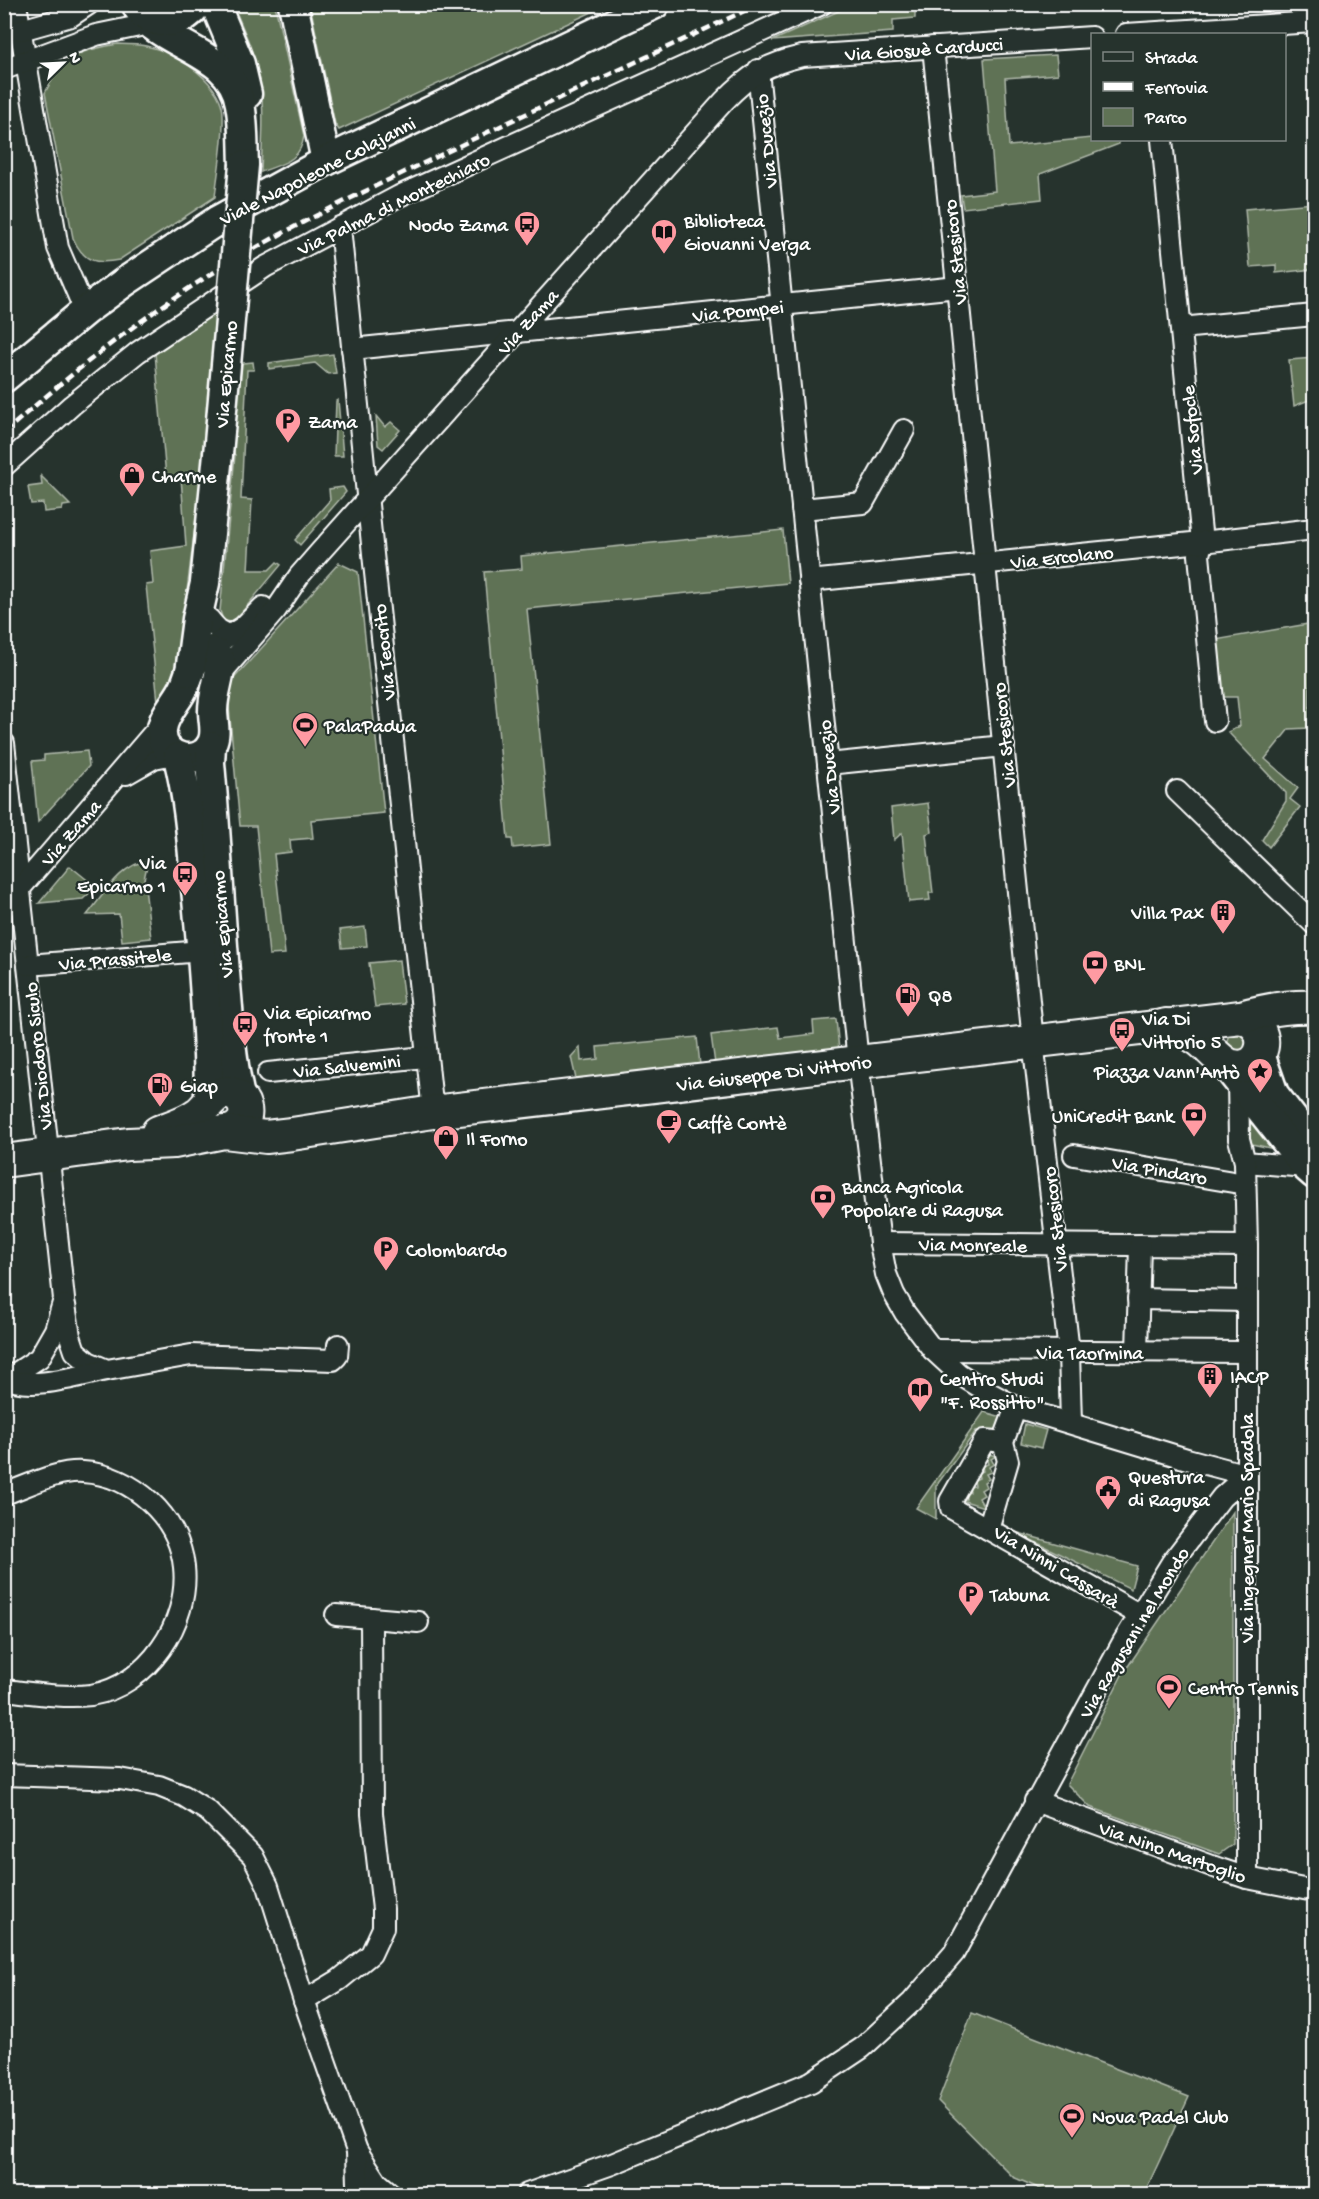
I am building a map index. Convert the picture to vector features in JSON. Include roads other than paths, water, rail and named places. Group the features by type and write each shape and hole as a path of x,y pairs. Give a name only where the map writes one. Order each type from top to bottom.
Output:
{"main road":[{"path":"146,15 171,23 191,14 198,4"},
{"path":"215,4 232,42 246,86 248,104 244,165"},
{"path":"294,4 326,161"},
{"name":"Viale Napoleone Colajanni","path":"4,378 85,311 218,220 326,161 655,4"},
{"path":"146,15 227,74 235,87 240,103 244,165"},
{"name":"Via Epicarmo","path":"205,583 244,165"},
{"path":"205,583 197,619 213,651"},
{"path":"163,722 213,651 205,583"},
{"name":"Via Epicarmo","path":"213,651 215,738 211,746 210,763 219,908 233,1054 242,1101"},
{"name":"Via Epicarmo","path":"163,722 162,739 165,746 176,756 187,798 210,1056 218,1118"},
{"path":"176,756 194,758 206,753 211,746"},
{"name":"Via Giuseppe Di Vittorio","path":"381,1119 1237,1017 1301,1006 1314,1007"},
{"path":"1225,1065 1213,1039 1214,1033 1222,1022 1237,1017 1247,1018 1258,1027 1263,1040 1261,1051 1274,1094 1312,1163"},
{"path":"1225,1065 1244,1066 1254,1061 1261,1051 1289,1029 1314,1019"},
{"path":"1166,1025 1184,1030 1198,1038 1312,1163"},
{"path":"218,1118 235,1130 244,1121 246,1108 242,1101"},
{"path":"242,1101 259,1111 279,1117 381,1119"},
{"path":"4,1161 128,1144 196,1116 218,1118 266,1137 381,1119"}],"street":[{"path":"16,4 58,248 85,311"},
{"path":"21,30 71,16 89,4"},
{"name":"Via Palma di Montechiaro","path":"4,466 72,405 138,352 265,267 410,191 822,4"},
{"path":"4,69 146,15"},
{"path":"1165,33 1314,22"},
{"path":"96,35 136,36 190,48"},
{"name":"Via Giosuè Carducci","path":"758,70 779,61 802,56 1091,37"},
{"name":"Via Stesicoro","path":"933,47 1033,1041 1069,1352 1071,1423"},
{"name":"Via Ducezio","path":"758,70 858,1062 880,1243 886,1274 904,1313 933,1350 959,1374 1016,1407 1247,1474"},
{"name":"Via Zama","path":"299,576 724,101 758,70"},
{"name":"Via Sofocle","path":"1162,141 1202,542 1199,555 1215,721"},
{"name":"Via Teocrito","path":"340,227 433,1112"},
{"name":"Via Pompei","path":"352,349 958,287"},
{"path":"1181,328 1314,315"},
{"path":"802,509 863,503 904,430"},
{"name":"Via Ercolano","path":"809,582 1314,529"},
{"path":"213,651 276,610 299,576"},
{"path":"213,651 299,576"},
{"name":"Via Zama","path":"4,907 163,722"},
{"name":"Via Diodoro Siculo","path":"4,743 21,888 47,1155 70,1336 75,1351 88,1362 107,1370"},
{"path":"828,765 1004,746"},
{"path":"111,783 154,758 176,756"},
{"path":"1177,791 1314,924"},
{"name":"Via Prassitele","path":"28,965 202,951"},
{"name":"Via Salvemini","path":"268,1073 426,1057"},
{"name":"Via ingegner Mario Spadola","path":"1225,1065 1245,1175 1247,1246 1247,1878"},
{"name":"Via Pindaro","path":"1074,1155 1245,1175 1312,1163"},
{"name":"Via Monreale","path":"880,1243 1247,1246"},
{"path":"1137,1352 1140,1245"},
{"path":"6,1379 39,1358 55,1330 64,1299"},
{"path":"1138,1299 1246,1301"},
{"path":"6,1379 28,1383 52,1381 191,1355 333,1360 337,1356 338,1345"},
{"name":"Via Taormina","path":"933,1350 1246,1352"},
{"name":"Via Ninni Cassarà","path":"1016,1407 1003,1442 1008,1461 988,1529 1140,1615"},
{"path":"988,1529 951,1508 949,1503 985,1440 1003,1442"},
{"path":"4,1494 64,1473 83,1472 125,1483 154,1504 164,1516 180,1547 185,1583 182,1602 169,1637 158,1654 142,1671 124,1683 91,1695 57,1695 4,1690"},
{"name":"Via Ragusani nel Mondo","path":"527,2194 612,2164 811,2082 862,2048 912,2002 954,1953 1035,1801 1172,1562 1222,1497 1247,1474"},
{"path":"336,1615 418,1622"},
{"path":"304,2001 339,1980 371,1954 383,1928 372,1814 371,1618"},
{"path":"4,1775 120,1779 159,1786 184,1796 208,1811 253,1856 268,1886 304,2001 357,2151 384,2191"},
{"name":"Via Nino Martoglio","path":"1035,1801 1247,1878 1314,1891"},
{"path":"357,2151 358,2191"}],"railway":[{"path":"4,433 79,369 131,329 239,257 375,186 759,4"}],"place":[{"name":"Nodo Zama","path":"527,247"},
{"name":"Biblioteca Giovanni Verga","path":"664,255"},
{"name":"Zama","path":"288,444"},
{"name":"Charme","path":"132,498"},
{"name":"PalaPadua","path":"305,748"},
{"name":"Via Epicarmo 1","path":"185,897"},
{"name":"Villa Pax","path":"1223,935"},
{"name":"BNL","path":"1095,986"},
{"name":"Q8","path":"908,1018"},
{"name":"Via Epicarmo fronte 1","path":"245,1047"},
{"name":"Via Di Vittorio 5","path":"1122,1053"},
{"name":"Piazza Vann'Antò","path":"1260,1094"},
{"name":"Giap","path":"160,1108"},
{"name":"UniCredit Bank","path":"1194,1138"},
{"name":"Caffè Contè","path":"669,1145"},
{"name":"Il Forno","path":"446,1161"},
{"name":"Banca Agricola Popolare di Ragusa","path":"823,1220"},
{"name":"Colombardo","path":"386,1272"},
{"name":"IACP","path":"1210,1399"},
{"name":"Centro Studi \"F. Rossitto\"","path":"920,1413"},
{"name":"Questura di Ragusa","path":"1108,1511"},
{"name":"Tabuna","path":"971,1617"},
{"name":"Centro Tennis","path":"1169,1710"},
{"name":"Nova Padel Club","path":"1072,2139"}]}
